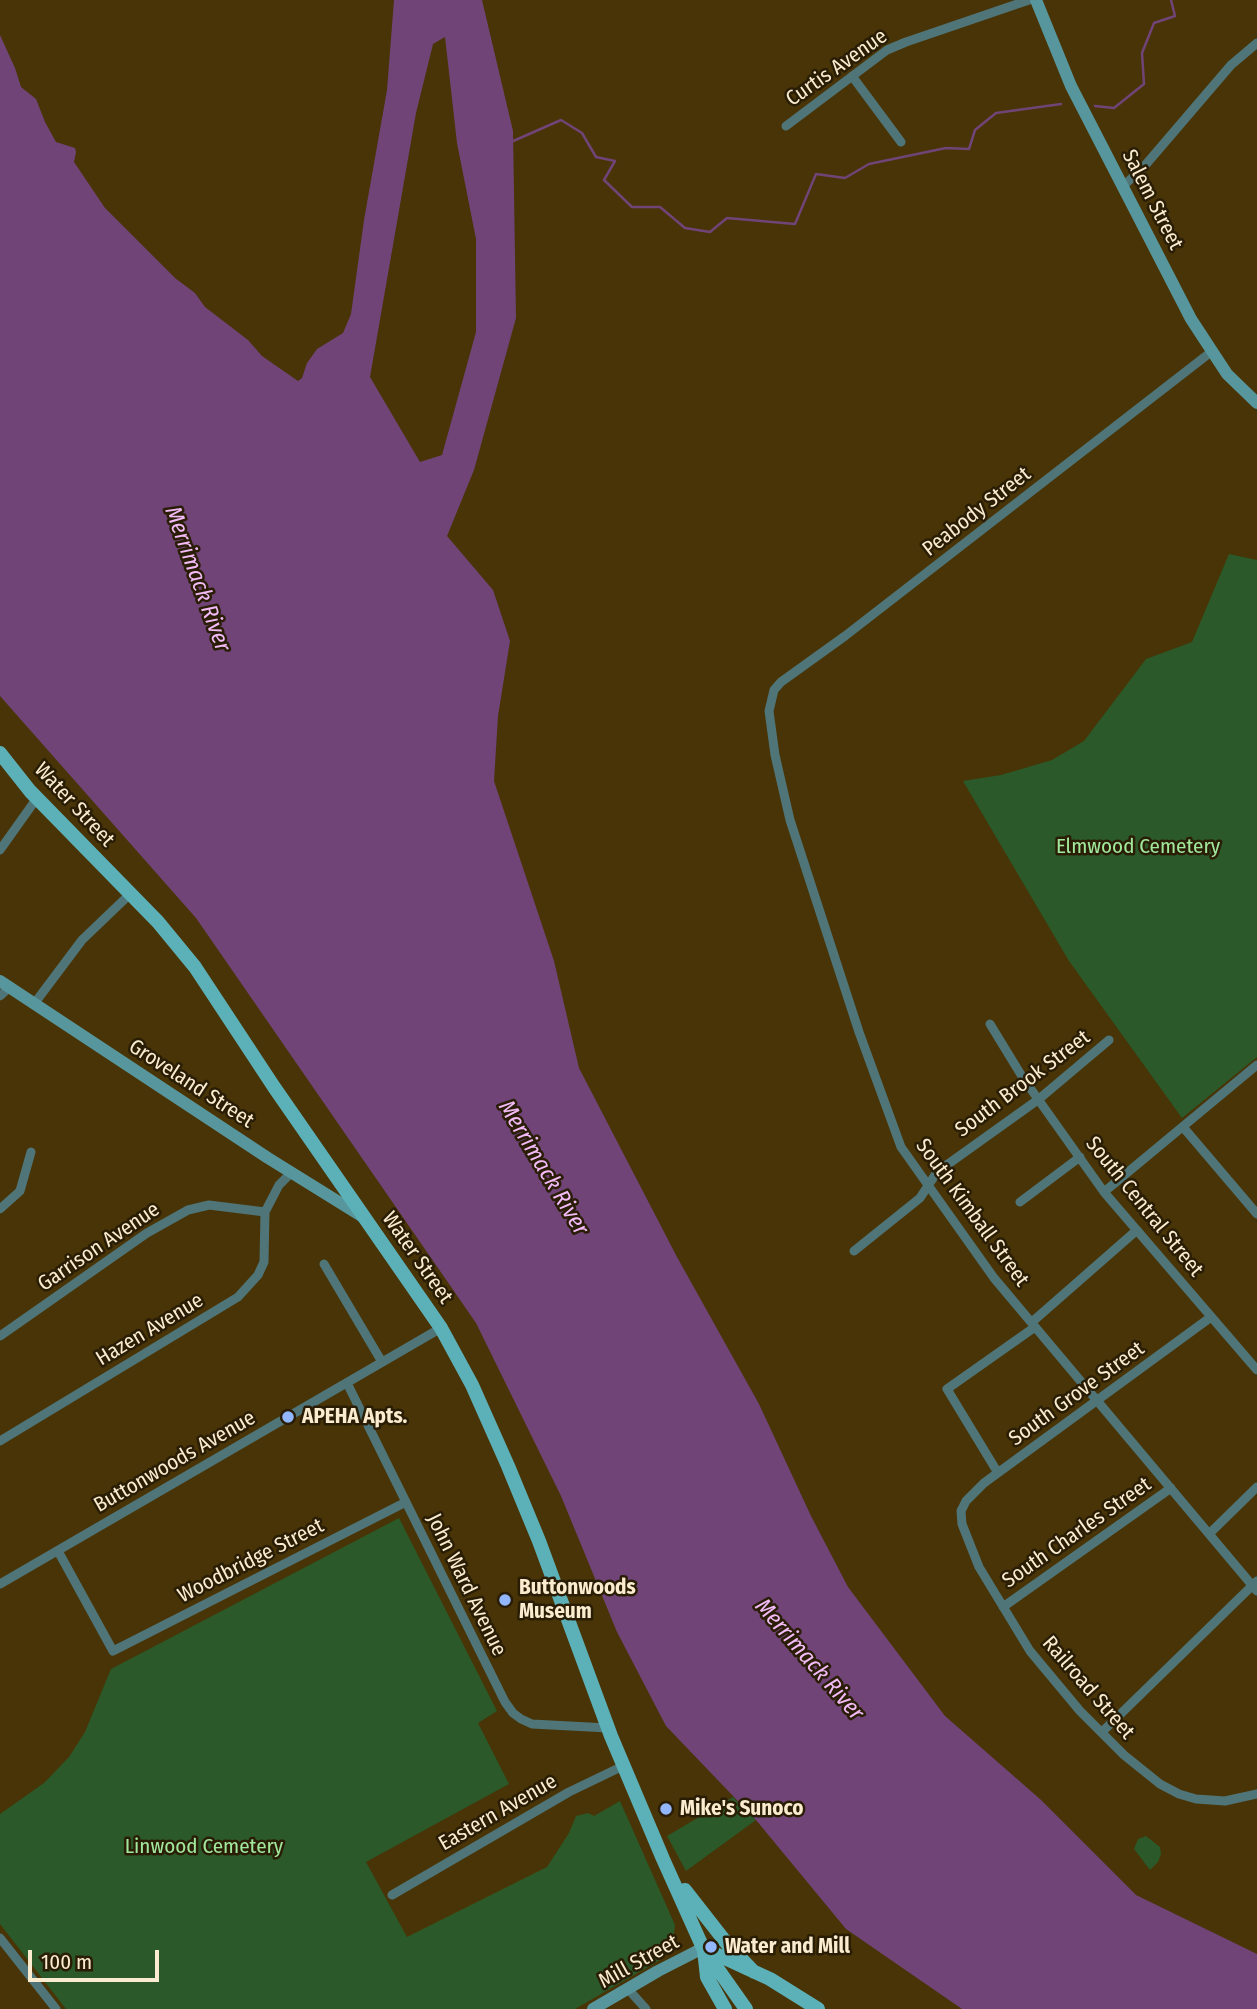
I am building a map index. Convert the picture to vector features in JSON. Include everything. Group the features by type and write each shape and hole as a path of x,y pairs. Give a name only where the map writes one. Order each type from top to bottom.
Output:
{"main road":[{"name":"Salem Street","path":"1036,0 1071,86 1191,319 1227,374 1255,399"},
{"name":"Water Street","path":"0,753 37,798 175,942 195,967 441,1328 472,1385 513,1478 623,1766 704,1948 754,1972 818,2009"},
{"name":"Groveland Street","path":"3,988 34,1004 291,1173 363,1217"},
{"name":"Water Street","path":"667,1867 715,1930 754,1972"},
{"name":"Mill Street","path":"593,2009 704,1948"},
{"path":"704,1948 707,1977 725,2009"},
{"path":"704,1948 747,2009"}],"street":[{"name":"Curtis Avenue","path":"786,126 887,50 906,41 1029,0"},
{"path":"1123,186 1142,169 1231,65 1257,43"},
{"path":"852,76 901,142"},
{"name":"Peabody Street","path":"770,704 774,691 781,682 845,636 1211,352"},
{"name":"South Kimball Street","path":"770,704 770,727 790,820 901,1147 994,1278 1255,1586"},
{"path":"0,850 37,798"},
{"path":"34,1004 82,940 130,894"},
{"name":"South Central Street","path":"990,1024 1023,1078 1104,1192 1257,1370"},
{"name":"South Brook Street","path":"854,1251 920,1198 937,1172 1039,1099 1109,1040"},
{"path":"1104,1192 1257,1065"},
{"path":"1183,1127 1257,1214"},
{"path":"0,1209 20,1191 32,1152"},
{"path":"1020,1202 1080,1157"},
{"path":"265,1212 279,1185 291,1173"},
{"name":"Garrison Avenue","path":"0,1336 147,1233 188,1210 209,1205 265,1212"},
{"name":"Hazen Avenue","path":"0,1441 238,1297 258,1275 264,1262 265,1212"},
{"path":"998,1473 947,1390 1034,1324 1137,1230"},
{"path":"324,1264 382,1362"},
{"name":"South Grove Street","path":"966,1501 984,1483 1211,1317"},
{"name":"Buttonwoods Avenue","path":"0,1584 441,1328"},
{"name":"John Ward Avenue","path":"347,1383 505,1702 513,1713 532,1724 608,1728"},
{"path":"1209,1534 1257,1487"},
{"name":"South Charles Street","path":"1003,1607 1171,1488"},
{"name":"Railroad Street","path":"966,1501 961,1511 962,1524 979,1567 1030,1651 1080,1711 1124,1755 1160,1784 1179,1794 1196,1799 1230,1801 1257,1794"},
{"name":"Woodbridge Street","path":"58,1551 113,1651 406,1502"},
{"path":"1102,1732 1255,1586"},
{"name":"Eastern Avenue","path":"392,1895 569,1792 623,1766"},
{"path":"0,1938 56,2009"},
{"path":"628,1989 646,2009"}],"green space":[{"name":"Elmwood Cemetery","path":"1229,554 1257,560 1257,1057 1182,1118 1069,961 963,781 1001,775 1052,760 1084,741 1146,659 1192,642"},
{"name":"Linwood Cemetery","path":"399,1518 497,1711 478,1723 509,1784 366,1862 407,1937 547,1867 569,1833 576,1816 588,1813 594,1816 620,1801 675,1925 672,1947 655,1963 575,2009 66,2009 0,1924 0,1814 44,1783 69,1757 85,1732 111,1669"},
{"path":"733,1797 756,1820 686,1871 667,1836"},
{"path":"1146,1836 1160,1847 1161,1854 1150,1870 1134,1849 1138,1839"}],"water":[{"name":"Merrimack River","path":"394,0 482,0 513,131 516,318 474,470 447,536 493,590 510,641 498,716 494,781 554,961 579,1068 677,1257 759,1404 811,1516 848,1587 945,1716 1040,1799 1136,1895 1257,1954 1257,2009 962,2009 846,1929 756,1820 666,1726 617,1632 561,1496 476,1323 196,918 0,696 0,35 21,87 36,99 56,142 75,148 74,162 105,208 175,278 195,293 205,307 248,340 262,356 298,381 317,349 343,333 351,314 387,90","holes":["445,37 457,143 476,239 476,332 442,455 420,462 370,377 416,113 433,44"]}],"waterway":[{"path":"1095,106 1114,108 1144,84 1142,53 1154,23 1175,16 1171,0"},
{"path":"511,142 561,120 582,133 596,157 615,161 604,180 632,207 660,207 685,228 710,232 727,218 795,224 816,174 845,178 869,164 946,148 969,149 975,130 996,113 1061,104"}],"place":[{"name":"APEHA Apts.","path":"288,1417"},
{"name":"Buttonwoods Museum","path":"505,1600"},
{"name":"Mike's Sunoco","path":"666,1809"},
{"name":"Water and Mill","path":"711,1947"}]}
